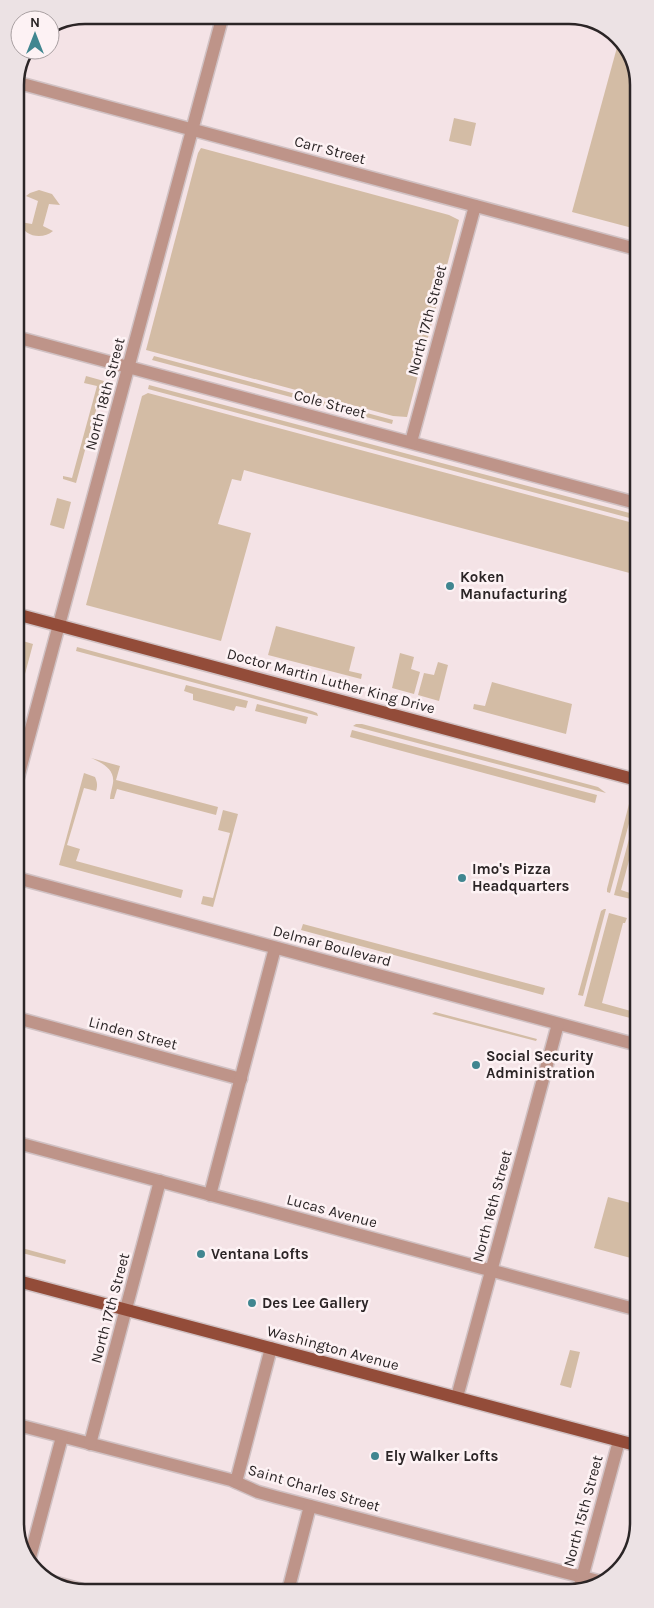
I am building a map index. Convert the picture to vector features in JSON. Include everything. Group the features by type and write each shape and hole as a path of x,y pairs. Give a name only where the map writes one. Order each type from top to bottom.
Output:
{"main road":[{"name":"Doctor Martin Luther King Drive","path":"24,616 630,778"},
{"name":"Washington Avenue","path":"24,1283 630,1444"}],"street":[{"name":"North 18th Street","path":"24,754 221,24"},
{"name":"Carr Street","path":"24,84 630,247"},
{"name":"North 17th Street","path":"410,442 474,206"},
{"name":"Cole Street","path":"24,339 630,500"},
{"name":"Delmar Boulevard","path":"24,880 630,1043"},
{"path":"210,1195 275,948"},
{"name":"Linden Street","path":"24,1020 241,1079"},
{"name":"North 16th Street","path":"457,1397 558,1024"},
{"name":"Lucas Avenue","path":"24,1145 630,1308"},
{"name":"North 17th Street","path":"90,1444 160,1181"},
{"path":"236,1482 271,1348"},
{"name":"Saint Charles Street","path":"24,1426 236,1482 258,1492 581,1583"},
{"path":"32,1554 62,1436"},
{"name":"North 15th Street","path":"581,1583 619,1441"},
{"path":"290,1584 310,1506"}],"shaded area":[{"path":"617,47 624,58 630,76 630,227 572,212"},
{"path":"454,118 476,123 471,146 449,141"},
{"path":"201,148 449,215 459,220 407,417 393,416 146,350 198,153"},
{"path":"39,190 52,194 60,205 49,204 43,226 53,231 44,236 29,234 24,230 24,223 32,224 38,201 26,196"},
{"path":"154,356 393,420 392,424 152,360"},
{"path":"86,376 104,381 76,483 63,479 63,476 72,478 97,386 84,383"},
{"path":"149,385 630,513 630,518 148,389"},
{"path":"148,393 630,522 630,573 244,470 241,481 232,479 218,524 251,533 221,641 86,605 142,396"},
{"path":"57,498 71,502 64,529 50,525"},
{"path":"276,626 355,647 349,671 362,674 361,679 268,655"},
{"path":"24,641 33,644 24,678"},
{"path":"77,647 312,711 317,713 318,716 76,651"},
{"path":"400,653 414,657 411,669 420,672 414,694 392,688"},
{"path":"438,662 448,665 439,701 418,695 424,673 434,675"},
{"path":"492,682 572,704 566,734 473,709 474,704 485,706"},
{"path":"186,685 248,701 246,708 236,706 234,711 193,700 193,694 184,691"},
{"path":"257,704 308,717 306,724 255,711"},
{"path":"362,724 598,787 606,793 353,726"},
{"path":"352,730 597,795 595,803 350,737"},
{"path":"91,758 120,766 116,780 218,807 216,815 117,789 114,799 110,799 113,783 112,774 103,764"},
{"path":"84,773 95,777 97,787 96,791 84,788 67,845 80,849 76,861 183,890 181,898 59,865"},
{"path":"630,804 630,820 610,893 607,892"},
{"path":"223,810 238,814 213,907 201,904 203,896 213,898 230,833 218,830"},
{"path":"630,835 630,857 621,890 630,893 630,899 614,895"},
{"path":"606,909 583,996 578,995 601,911"},
{"path":"609,913 627,918 625,923 623,923 602,1003 630,1011 630,1018 584,1006"},
{"path":"303,924 545,988 543,995 301,930"},
{"path":"435,1012 537,1039 536,1041 432,1014"},
{"path":"608,1197 630,1203 630,1258 594,1248"},
{"path":"24,1249 66,1260 65,1264 24,1254"},
{"path":"570,1350 580,1352 571,1388 560,1385"}],"place":[{"name":"Koken Manufacturing","path":"450,586"},
{"name":"Imo's Pizza Headquarters","path":"462,878"},
{"name":"Social Security Administration","path":"476,1065"},
{"name":"Ventana Lofts","path":"201,1254"},
{"name":"Des Lee Gallery","path":"252,1303"},
{"name":"Ely Walker Lofts","path":"375,1456"}]}
